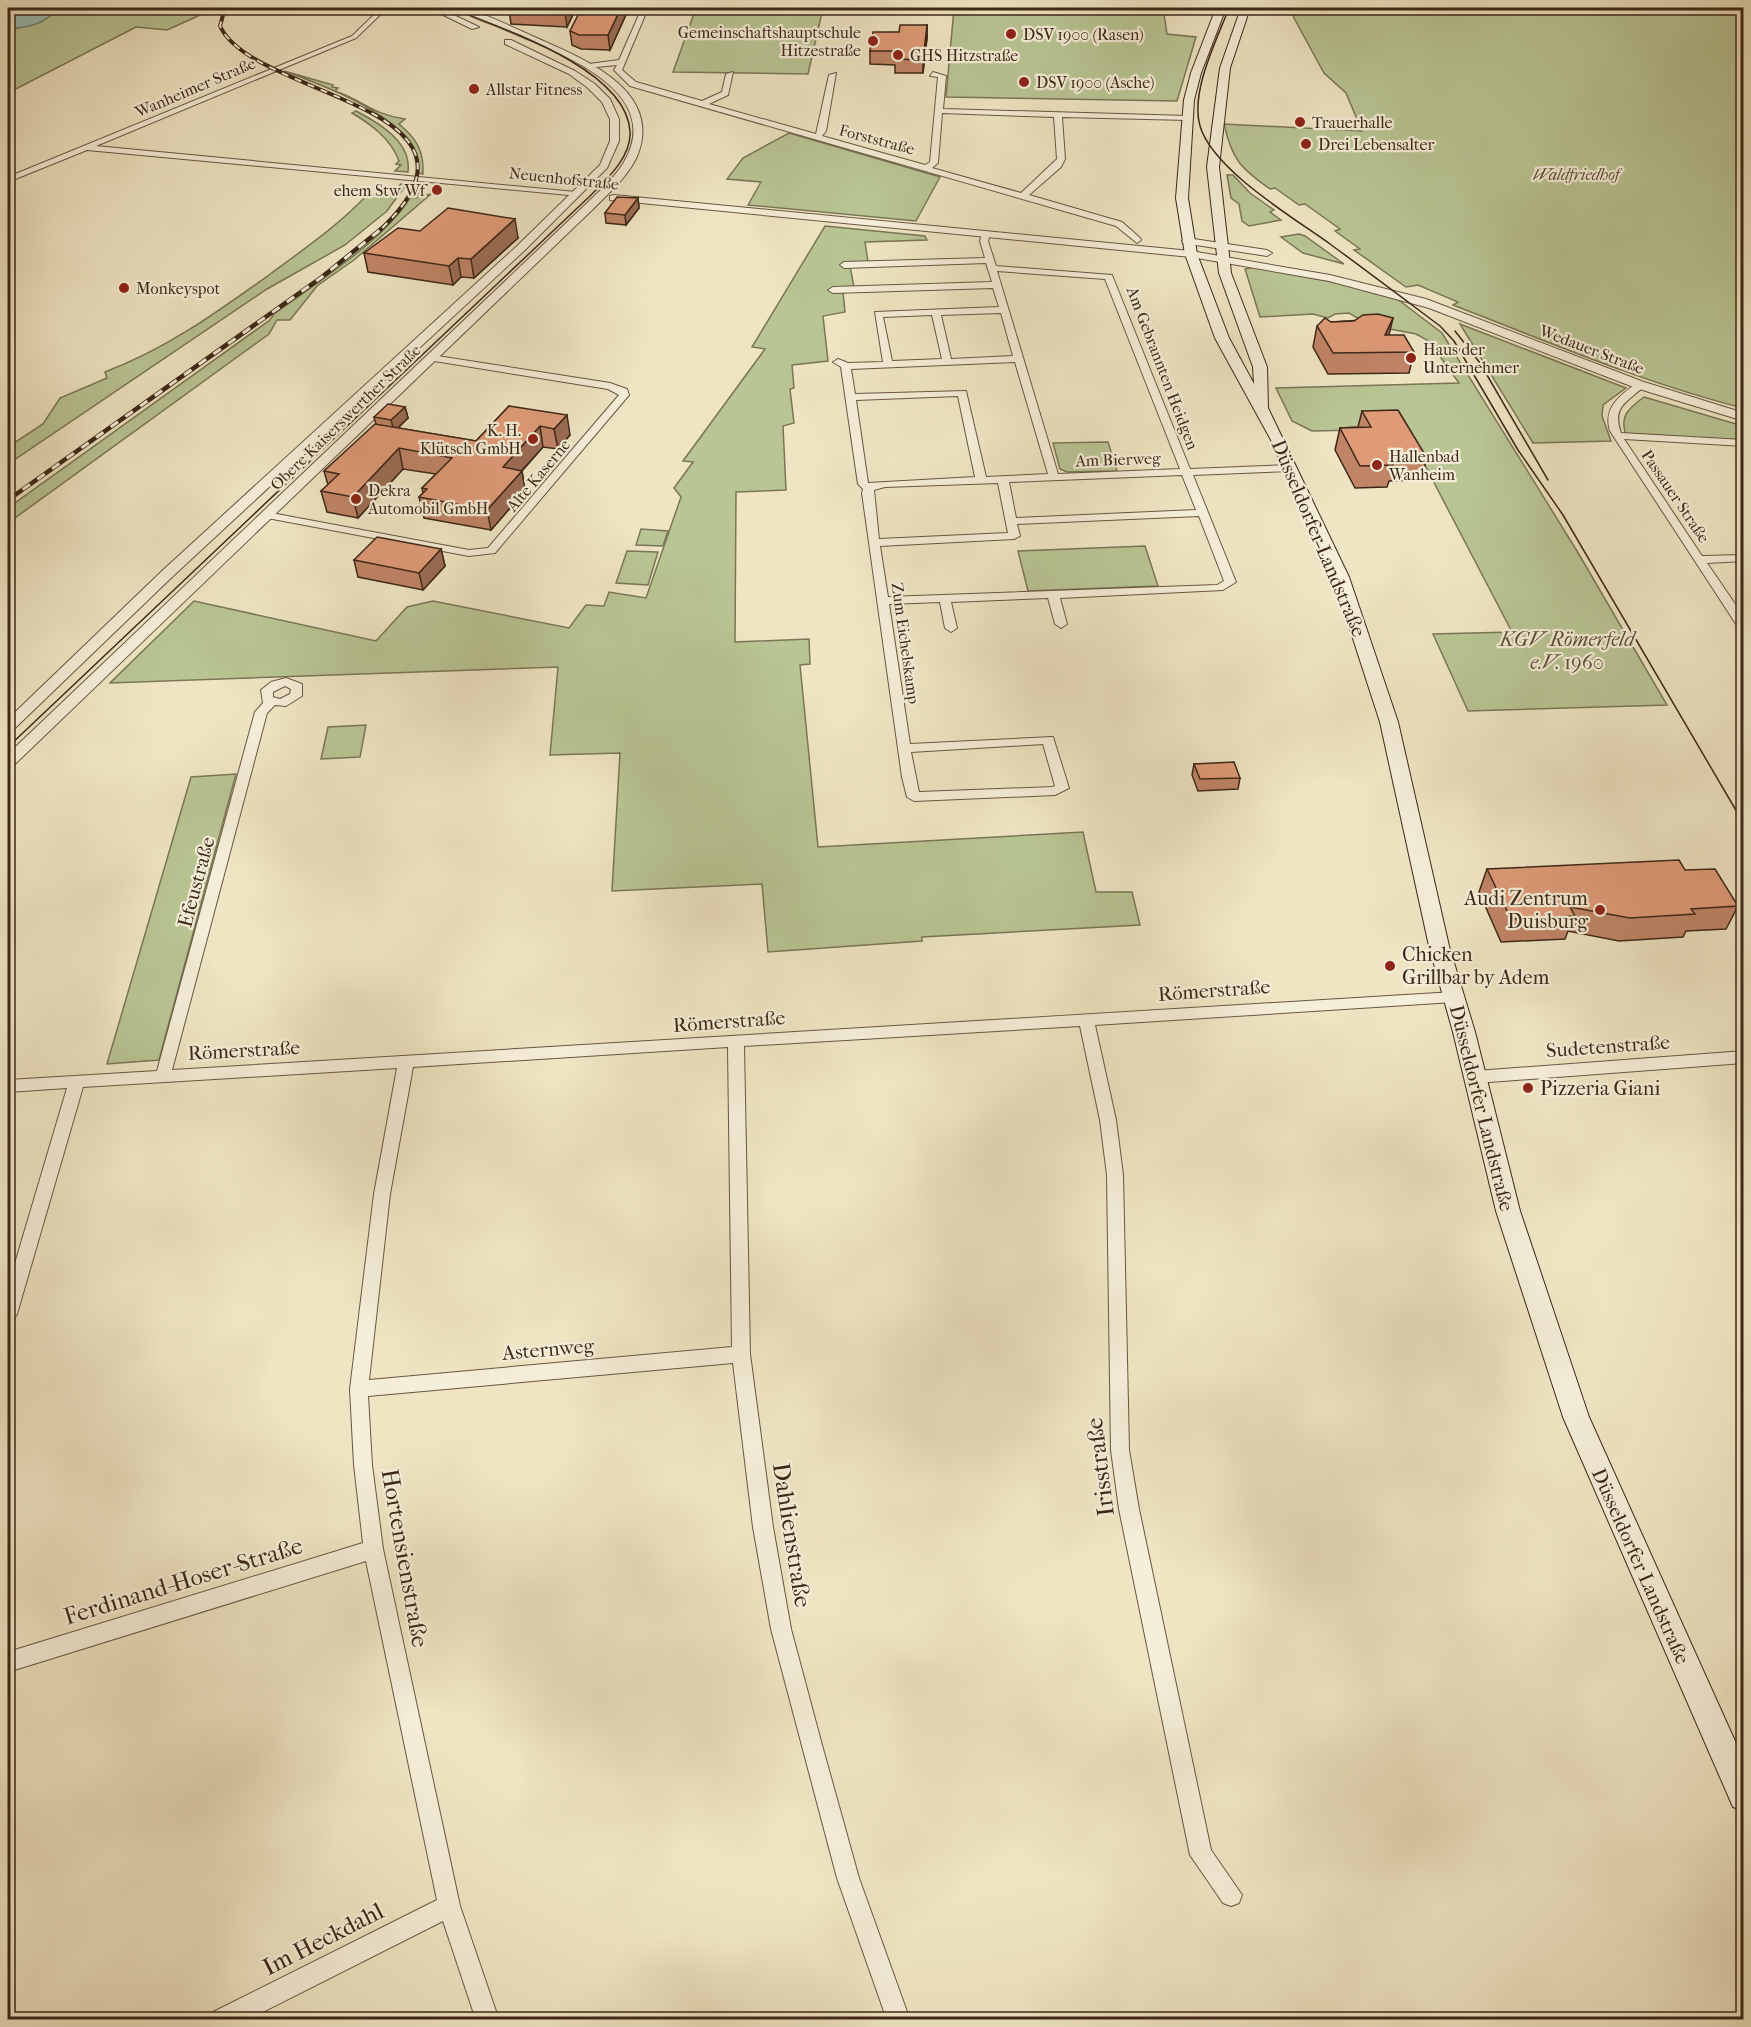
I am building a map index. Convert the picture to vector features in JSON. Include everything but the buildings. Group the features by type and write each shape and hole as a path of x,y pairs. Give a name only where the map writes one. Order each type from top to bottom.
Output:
{"main road":[{"name":"Düsseldorfer Landstraße","path":"1221,8 1196,73 1188,118 1182,198 1185,245 1222,338 1240,374 1262,407 1341,578 1389,722 1439,946 1476,1077 1508,1211 1576,1417 1743,1796"},
{"name":"Düsseldorfer Landstraße","path":"1246,8 1225,68 1217,119 1213,167 1225,273 1260,367 1262,407"}],"street":[{"name":"Wanheimer Straße","path":"8,180 354,37 384,8"},
{"path":"433,8 488,33"},
{"path":"461,8 589,66 621,62 645,8"},
{"name":"Obere Kaiserswerther Straße","path":"8,727 167,574 458,307 604,166 612,153 617,135 616,120 610,107 588,81 498,38"},
{"name":"Forststraße","path":"621,62 620,74 633,84 1119,224 1138,244"},
{"name":"Obere Kaiserswerther Straße","path":"8,762 599,197 625,169 638,135 639,120 620,87 589,66"},
{"path":"700,105 724,93 730,74"},
{"path":"926,168 934,163 942,76 933,74"},
{"path":"817,138 822,131 833,75"},
{"path":"939,111 1188,118"},
{"path":"1024,195 1058,165 1061,159 1058,114"},
{"name":"Neuenhofstraße","path":"88,148 986,234 1108,245 1185,245 1222,252"},
{"path":"986,234 984,241 1054,477"},
{"name":"Neuenhofstraße","path":"1138,244 1157,239"},
{"path":"1222,252 1281,256"},
{"name":"Wedauer Straße","path":"1222,252 1432,305"},
{"name":"Wedauer Straße","path":"1308,262 1369,280 1640,385 1743,417"},
{"path":"833,290 991,264"},
{"name":"Am Gebrannten Heidgen","path":"883,601 1228,586 1230,580 1110,277 991,264"},
{"path":"844,265 997,285"},
{"path":"888,364 878,314 1004,310"},
{"path":"936,312 947,362"},
{"name":"Alte Kaserne","path":"266,515 469,553 491,551 624,395 624,391 610,386 431,357"},
{"name":"Zum Eichelskamp","path":"905,748 1048,740 1062,788 1055,791 916,799 912,795 874,543 867,493 869,488 863,484 850,397 842,364 1019,359"},
{"name":"Passauer Straße","path":"1640,385 1618,402 1612,411 1612,424 1617,436 1743,627"},
{"path":"850,397 962,393 981,480"},
{"path":"1617,436 1743,443"},
{"name":"Am Bierweg","path":"869,488 878,484 1291,468"},
{"path":"874,543 1010,537 1015,532 1002,479"},
{"path":"1012,521 1203,513"},
{"path":"1699,560 1743,558"},
{"path":"1053,595 1061,624"},
{"path":"945,599 951,628"},
{"path":"1730,608 1743,607"},
{"name":"Efeustraße","path":"163,1076 261,712 271,702"},
{"name":"Römerstraße","path":"8,1086 1454,997"},
{"name":"Irisstraße","path":"1086,1019 1108,1120 1115,1175 1118,1417 1129,1506 1201,1855 1231,1895"},
{"name":"Dahlienstraße","path":"736,1041 741,1354 764,1527 781,1629 848,1878 899,2019"},
{"name":"Sudetenstraße","path":"1476,1077 1743,1057"},
{"name":"Hortensienstraße","path":"406,1061 382,1194 359,1389 363,1466 373,1549 448,1906 488,2019"},
{"path":"8,1314 77,1081"},
{"name":"Asternweg","path":"359,1389 741,1354"},
{"name":"Ferdinand-Hoser-Straße","path":"8,1662 373,1549"},
{"name":"Im Heckdahl","path":"222,2019 448,1906"}],"green space":[{"path":"57,8 215,8 213,11 204,11 167,30 136,27 8,93 8,54 10,54 8,29 41,22"},
{"path":"696,8 823,8 808,74 673,72"},
{"path":"954,8 1163,8 1167,34 1196,37 1177,101 946,97"},
{"name":"Waldfriedhof","path":"1291,8 1743,8 1743,408 1669,387 1597,361 1453,305 1458,302 1418,285 1406,287 1354,250 1360,249 1335,231 1340,229 1305,204 1299,205 1275,188 1270,189 1251,175 1234,154 1224,124 1362,131 1346,93 1324,73 1294,18"},
{"path":"284,71 333,85 332,87 338,88 335,91 353,99 376,111 405,119 399,124 410,135 421,152 423,174 418,173 416,155 406,138 389,122 346,96"},
{"path":"356,111 384,128 399,143 408,161 408,172 395,171 401,165 396,164 399,161 396,153 374,128 352,113"},
{"path":"789,133 940,177 916,221 748,205 761,182 727,179 743,158"},
{"path":"1227,175 1233,175 1250,193 1274,210 1270,212 1281,220 1249,226 1242,221 1239,204 1231,198"},
{"path":"401,184 406,185 387,211 345,245 267,289 8,464 8,447 43,424 60,398 107,378 105,372 149,352 190,329 308,246 333,227 368,194 388,196"},
{"path":"416,186 425,187 415,198 431,194 354,260 317,286 290,320 277,320 269,334 8,523 8,508 270,320 274,314 332,273 374,239 407,203"},
{"path":"825,226 925,236 927,240 865,242 868,262 850,266 854,287 843,292 845,312 823,316 828,361 792,365 794,388 790,389 794,423 783,426 786,490 736,492 735,642 809,639 810,664 800,665 818,847 1083,832 1096,892 1132,892 1140,925 922,937 922,941 768,952 762,884 612,891 620,753 550,755 558,667 110,683 194,601 376,641 407,607 433,601 569,628 586,605 604,606 609,592 646,598 681,497 674,488 693,462 683,461 765,349 752,347"},
{"path":"1299,234 1344,264 1303,253 1281,237"},
{"name":"KGV Römerfeld e.V. 1960","path":"1255,267 1343,284 1396,298 1442,333 1577,551 1667,705 1468,711 1433,634 1512,632 1406,429 1312,431 1292,421 1276,388 1459,383 1429,341 1416,334 1369,325 1349,313 1335,314 1328,318 1313,314 1260,317 1245,269"},
{"path":"1460,324 1626,388 1603,405 1602,416 1611,441 1533,443"},
{"path":"1644,397 1743,426 1743,441 1626,435 1624,423 1627,413"},
{"path":"1108,442 1117,471 1067,472 1060,469 1053,443"},
{"path":"641,529 668,531 663,546 636,545"},
{"path":"1145,546 1158,586 1028,591 1018,551"},
{"path":"627,551 658,552 648,585 616,583"},
{"path":"366,725 360,757 321,759 328,727"},
{"path":"236,774 159,1060 107,1064 191,777"}],"water":[{"path":"8,8 57,8 41,22 8,29"}],"tram line":[{"path":"8,747 590,196 622,159 630,141 630,131 623,108 607,88 585,70 557,53 451,8"},
{"path":"1229,8 1206,66 1199,98 1200,126 1208,143 1237,176 1256,192 1440,326 1454,341 1518,450 1563,515 1744,824"},
{"path":"1455,331 1480,363 1548,480"}],"railway":[{"path":"225,8 220,26 242,51 278,71 363,109 397,130 416,156 412,190 379,231"},
{"path":"8,500 322,277 379,231"}],"place":[{"name":"DSV 1900 (Rasen)","path":"1011,34"},
{"name":"Gemeinschaftshauptschule Hitzestraße","path":"873,41"},
{"name":"GHS Hitzstraße","path":"898,55"},
{"name":"DSV 1900 (Asche)","path":"1024,82"},
{"name":"Allstar Fitness","path":"474,89"},
{"name":"Trauerhalle","path":"1300,122"},
{"name":"Drei Lebensalter","path":"1306,144"},
{"name":"ehem Stw Wf","path":"437,190"},
{"name":"Monkeyspot","path":"124,288"},
{"name":"Haus der Unternehmer","path":"1411,358"},
{"name":"K. H. Klütsch GmbH","path":"533,439"},
{"name":"Hallenbad Wanheim","path":"1377,465"},
{"name":"Dekra Automobil GmbH","path":"356,499"},
{"name":"Audi Zentrum Duisburg","path":"1600,910"},
{"name":"Chicken Grillbar by Adem","path":"1390,966"},
{"name":"Pizzeria Giani","path":"1528,1088"}]}
